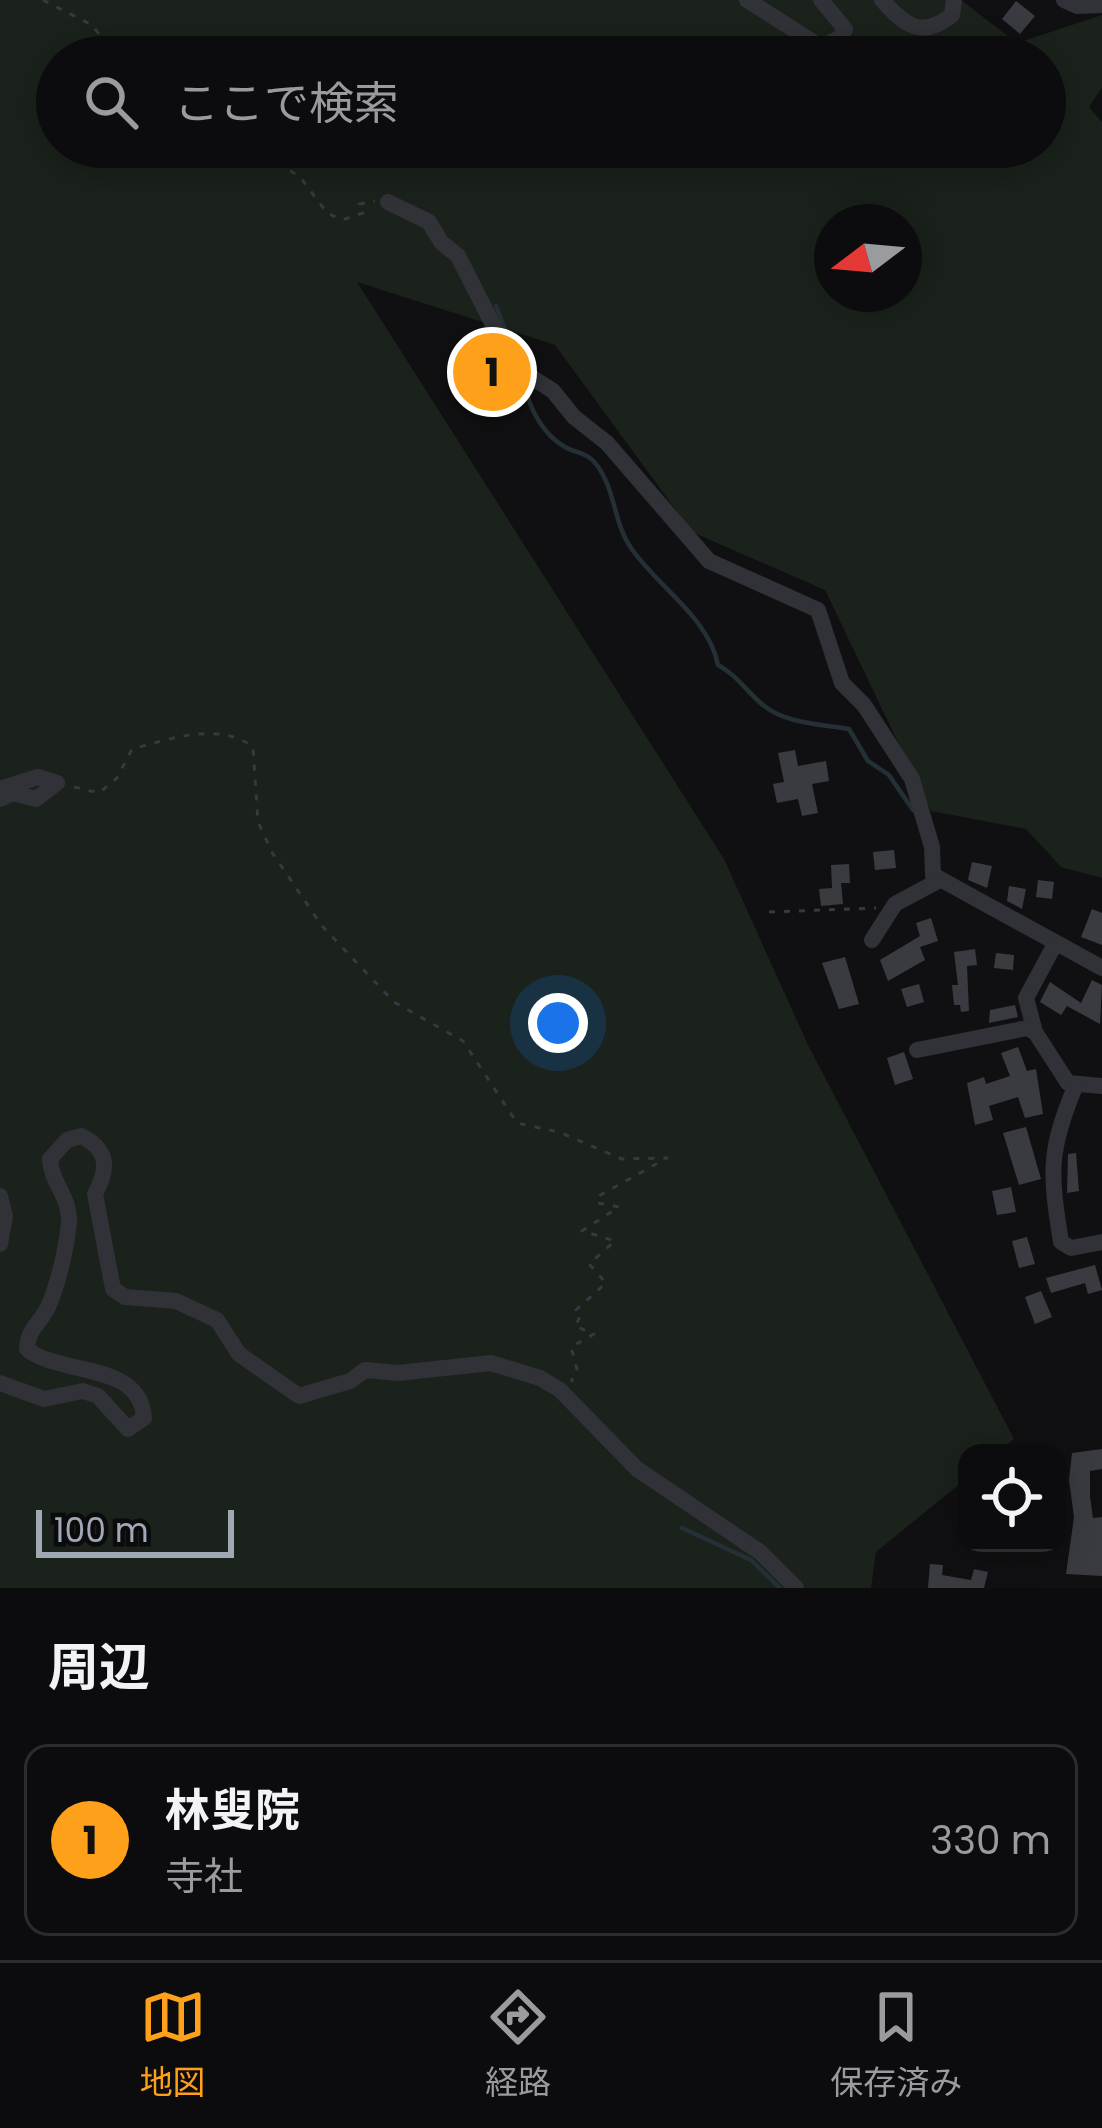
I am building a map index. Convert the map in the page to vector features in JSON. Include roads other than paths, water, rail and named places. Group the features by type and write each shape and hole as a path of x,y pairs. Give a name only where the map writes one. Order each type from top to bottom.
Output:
{"street":[{"path":"747,0 804,36"},
{"path":"821,0 845,29 841,36"},
{"path":"882,0 902,23 917,30 939,26 952,15 954,0"},
{"path":"1064,0 1077,6 1102,5"},
{"path":"388,202 429,222 458,256 514,366 554,391 574,417 607,443 709,560 818,610 842,683 864,705 912,779 938,881 1102,968"},
{"path":"0,789 38,777 57,783 36,799 13,793 0,799"},
{"path":"872,940 895,904 938,881"},
{"path":"1055,944 1025,998 1035,1032 1075,1087"},
{"path":"917,1050 1027,1028 1035,1032"},
{"path":"1075,1087 1102,1086"},
{"path":"1075,1087 1053,1139 1052,1180 1061,1242 1071,1248 1102,1242"},
{"path":"0,1383 44,1399 83,1391 98,1396 128,1429 144,1418 136,1394 110,1376 40,1359 27,1349 27,1334 48,1309 69,1225 68,1199 51,1175 50,1159 67,1141 81,1136 104,1156 106,1172 94,1194 113,1289 124,1297 176,1301 217,1320 238,1354 299,1396 350,1381 365,1370 398,1373 490,1363 560,1390 637,1469 760,1552 796,1588"},
{"path":"0,1196 5,1216 0,1244"}],"waterway":[{"path":"496,306 507,334"},
{"path":"526,379 528,398 542,426 557,442 596,464 631,548 694,618 718,665 782,716 849,729 868,761 889,775 913,810"},
{"path":"682,1528 751,1560 780,1588"}],"place":[{"name":"林叟院","path":"492,372"}]}
